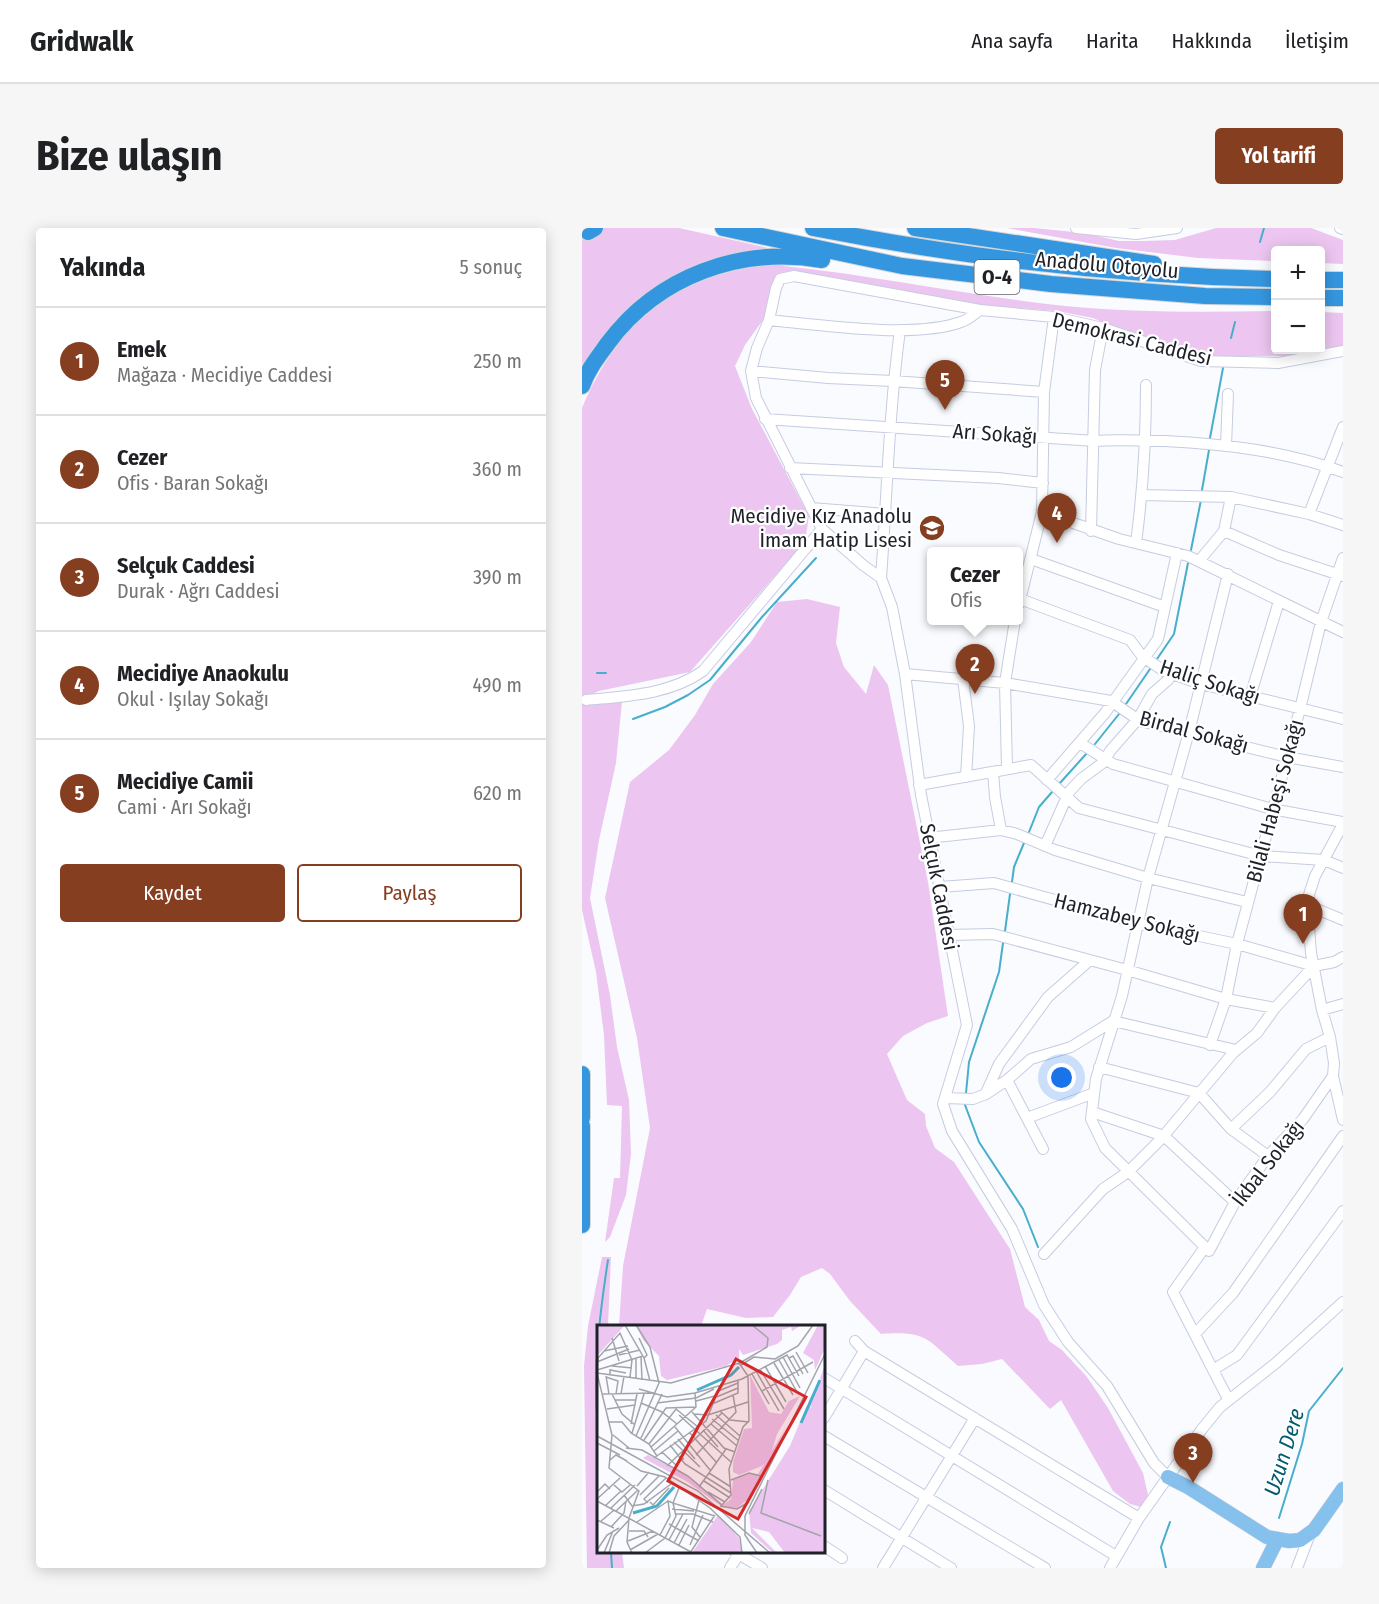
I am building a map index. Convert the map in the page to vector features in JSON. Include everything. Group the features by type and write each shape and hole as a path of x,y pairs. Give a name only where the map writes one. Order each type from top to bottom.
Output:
{"highway":[{"name":"Anadolu Otoyolu","path":"723,228 902,266 1051,284 1205,296 1271,297"},
{"name":"Anadolu Otoyolu","path":"813,228 953,253 1042,264 1228,278 1271,279"},
{"path":"915,228 1160,264 1228,278"},
{"path":"582,386 587,371 621,325 640,307 663,290 706,269 761,257 803,256 867,267 902,266"},
{"path":"1325,280 1343,280"},
{"path":"1325,298 1343,298"},
{"path":"582,1074 582,1118"},
{"path":"582,1126 582,1225"}],"main road":[{"path":"1168,1477 1188,1487 1250,1527 1277,1540 1300,1540 1310,1534 1343,1490"},
{"path":"1263,1568 1277,1540"}],"street":[{"path":"1076,228 1136,234 1177,228"},
{"name":"Demokrasi Caddesi","path":"769,320 780,279 794,276 980,310 1054,317 1103,328 1201,361 1278,363 1343,351"},
{"path":"881,578 863,566 822,529 756,398 751,370 757,348 769,320 900,330 934,328 962,322 980,310"},
{"path":"1023,588 1042,512 1044,392 1054,317"},
{"path":"1092,531 1095,369 1103,328"},
{"path":"881,578 889,427 900,330"},
{"path":"751,370 828,378 1044,392"},
{"path":"1136,543 1146,441 1146,385"},
{"path":"1226,446 1228,394"},
{"name":"Arı Sokağı","path":"765,419 1095,441 1119,439 1226,446 1281,453 1343,472"},
{"path":"1309,514 1343,427"},
{"path":"790,468 998,478 1043,483"},
{"path":"1142,495 1231,497 1309,514 1343,525"},
{"path":"1199,561 1224,531 1231,497"},
{"path":"811,508 885,513"},
{"path":"1042,512 1092,531 1199,561 1343,632"},
{"path":"586,700 629,696 676,686 702,671 822,529"},
{"path":"1224,531 1279,555 1340,575"},
{"path":"1047,780 1113,702 1158,639 1177,553"},
{"name":"Bilali Habeşi Sokağı","path":"1210,1045 1226,999 1247,902 1300,709 1321,622 1340,575 1343,558"},
{"path":"1031,559 1165,607"},
{"path":"1205,1248 1105,1148 1091,1119 1099,1066 1122,996 1148,878 1189,732 1228,574"},
{"name":"Selçuk Caddesi","path":"881,578 892,607 905,674 928,838 967,1025 943,1104 952,1131 1012,1229 1044,1305 1068,1342 1107,1386 1154,1463 1168,1477"},
{"path":"1250,697 1279,601"},
{"name":"Haliç Sokağı","path":"1023,604 1130,640 1145,658 1172,674 1250,697 1343,719"},
{"path":"1007,769 1005,683 1014,625"},
{"name":"Birdal Sokağı","path":"905,674 1005,683 1113,702 1138,719 1287,757 1343,766"},
{"path":"1045,846 1066,796 1081,779 1106,759 1110,751 1138,719 1152,694 1172,674"},
{"path":"963,679 969,726 966,777"},
{"path":"1080,742 1113,764 1272,809 1343,823 1310,889 1307,905 1322,1010 1339,1062 1333,1076 1343,1120"},
{"path":"919,785 1031,765 1079,808 1261,856 1324,860 1343,868"},
{"path":"993,772 995,797 1002,830"},
{"path":"928,838 1002,830 1148,878 1247,902"},
{"name":"Hamzabey Sokağı","path":"940,887 994,883 1137,923 1237,944 1314,966"},
{"path":"1307,905 1343,920"},
{"path":"948,935 993,934 1127,969 1226,999 1275,1008"},
{"path":"1044,1254 1103,1189 1128,1172 1164,1136 1236,1050 1257,1033 1275,1008 1314,966 1334,962 1343,957"},
{"path":"986,1094 999,1064 1048,997 1090,960"},
{"path":"1322,1010 1343,1004"},
{"path":"945,1098 973,1099 986,1094 1007,1080 1031,1059 1071,1047 1113,1021 1236,1050"},
{"path":"1231,1128 1270,1092 1306,1050 1330,1037"},
{"path":"1099,1066 1199,1093 1231,1128 1268,1156"},
{"name":"İkbal Sokağı","path":"1228,1399 1173,1292 1205,1248 1209,1251 1235,1202 1268,1156 1303,1119 1333,1076"},
{"path":"1007,1080 1043,1149"},
{"path":"1027,1118 1094,1093"},
{"path":"1092,1112 1164,1136 1235,1202"},
{"path":"1195,1334 1233,1293 1343,1136"},
{"path":"1214,1370 1237,1355 1343,1211"},
{"path":"1110,1568 1140,1518 1202,1429 1228,1399 1276,1363 1340,1304 1343,1295"},
{"path":"855,1341 864,1351 1140,1518"},
{"path":"825,1416 864,1351"},
{"path":"825,1379 1116,1556"},
{"path":"883,1568 975,1418"},
{"path":"825,1437 1045,1568"},
{"path":"825,1491 951,1568"},
{"path":"1297,1568 1310,1534"},
{"path":"825,1547 842,1558"},
{"path":"730,1568 738,1553"},
{"path":"740,1553 762,1568"}],"shaded area":[{"path":"582,228 585,228 593,239 603,232 601,228 679,228 768,248 768,251 634,305 605,336 582,371"},
{"path":"1007,228 1034,228 1084,233 1119,241 1142,241 1175,240 1216,228 1311,228 1343,240 1343,264 1325,263 1325,246 1271,246 1271,261 1198,258 1116,248"},
{"path":"783,264 784,266 1065,306 1144,311 1271,311 1271,354 1301,354 1202,356 1129,334 1093,318 1057,311 967,304 783,273 765,317 745,345 735,366 752,409 809,516 805,542 690,672 599,691 586,697 622,701 616,763 599,840 590,898 629,1100 631,1154 626,1195 610,1237 605,1242 614,1178 620,1178 622,1106 607,1105 604,1035 596,972 582,910 582,408 598,375 616,347 636,323 659,303 685,288 714,276 747,268"},
{"path":"1325,312 1343,313 1343,346 1325,349"},
{"path":"807,599 840,607 836,643 844,667 866,694 874,665 888,685 928,882 948,1016 927,1023 903,1036 887,1054 907,1100 925,1114 926,1126 935,1148 954,1162 1010,1249 1025,1307 1039,1320 1049,1341 1062,1350 1087,1377 1108,1408 1143,1473 1148,1495 1141,1507 1130,1504 1113,1491 1061,1400 1050,1409 1002,1359 958,1366 939,1349 917,1335 881,1334 850,1301 830,1274 822,1268 801,1277 773,1317 746,1318 707,1309 701,1325 619,1325 623,1266 650,1128 637,1038 605,898 630,782 669,750 695,715 713,684 751,642 777,602"},
{"path":"602,1257 611,1257 608,1325 597,1325 597,1553 622,1553 624,1568 587,1568 584,1366 588,1326"}],"waterway":[{"path":"1260,242 1264,228"},
{"path":"1231,338 1235,322"},
{"path":"1210,438 1223,368"},
{"path":"1202,490 1209,450"},
{"path":"1191,550 1201,500"},
{"path":"633,719 665,707 710,680 762,617 816,558"},
{"path":"1157,659 1174,634 1188,563"},
{"path":"1126,704 1150,669"},
{"path":"597,673 606,673"},
{"path":"1095,744 1119,714"},
{"path":"1060,783 1087,753"},
{"path":"1029,832 1039,807 1052,792"},
{"path":"1012,882 1014,867 1024,843"},
{"path":"1005,931 1010,894"},
{"path":"966,1093 969,1062 999,972 1003,943"},
{"path":"965,1105 979,1142 1023,1209 1038,1247"},
{"path":"600,1325 608,1260"},
{"path":"597,1365 597,1407"},
{"name":"Uzun Dere","path":"1279,1518 1302,1444 1309,1411 1343,1368"},
{"path":"1166,1568 1161,1547 1170,1522"},
{"path":"611,1553 612,1568"}],"place":[{"name":"Mecidiye Camii","path":"945,410"},
{"name":"Mecidiye Kız Anadolu İmam Hatip Lisesi","path":"932,528"},
{"name":"Mecidiye Anaokulu","path":"1057,543"},
{"name":"Cezer","path":"975,694"},
{"name":"Emek","path":"1303,944"},
{"name":"Selçuk Caddesi","path":"1193,1483"}]}
